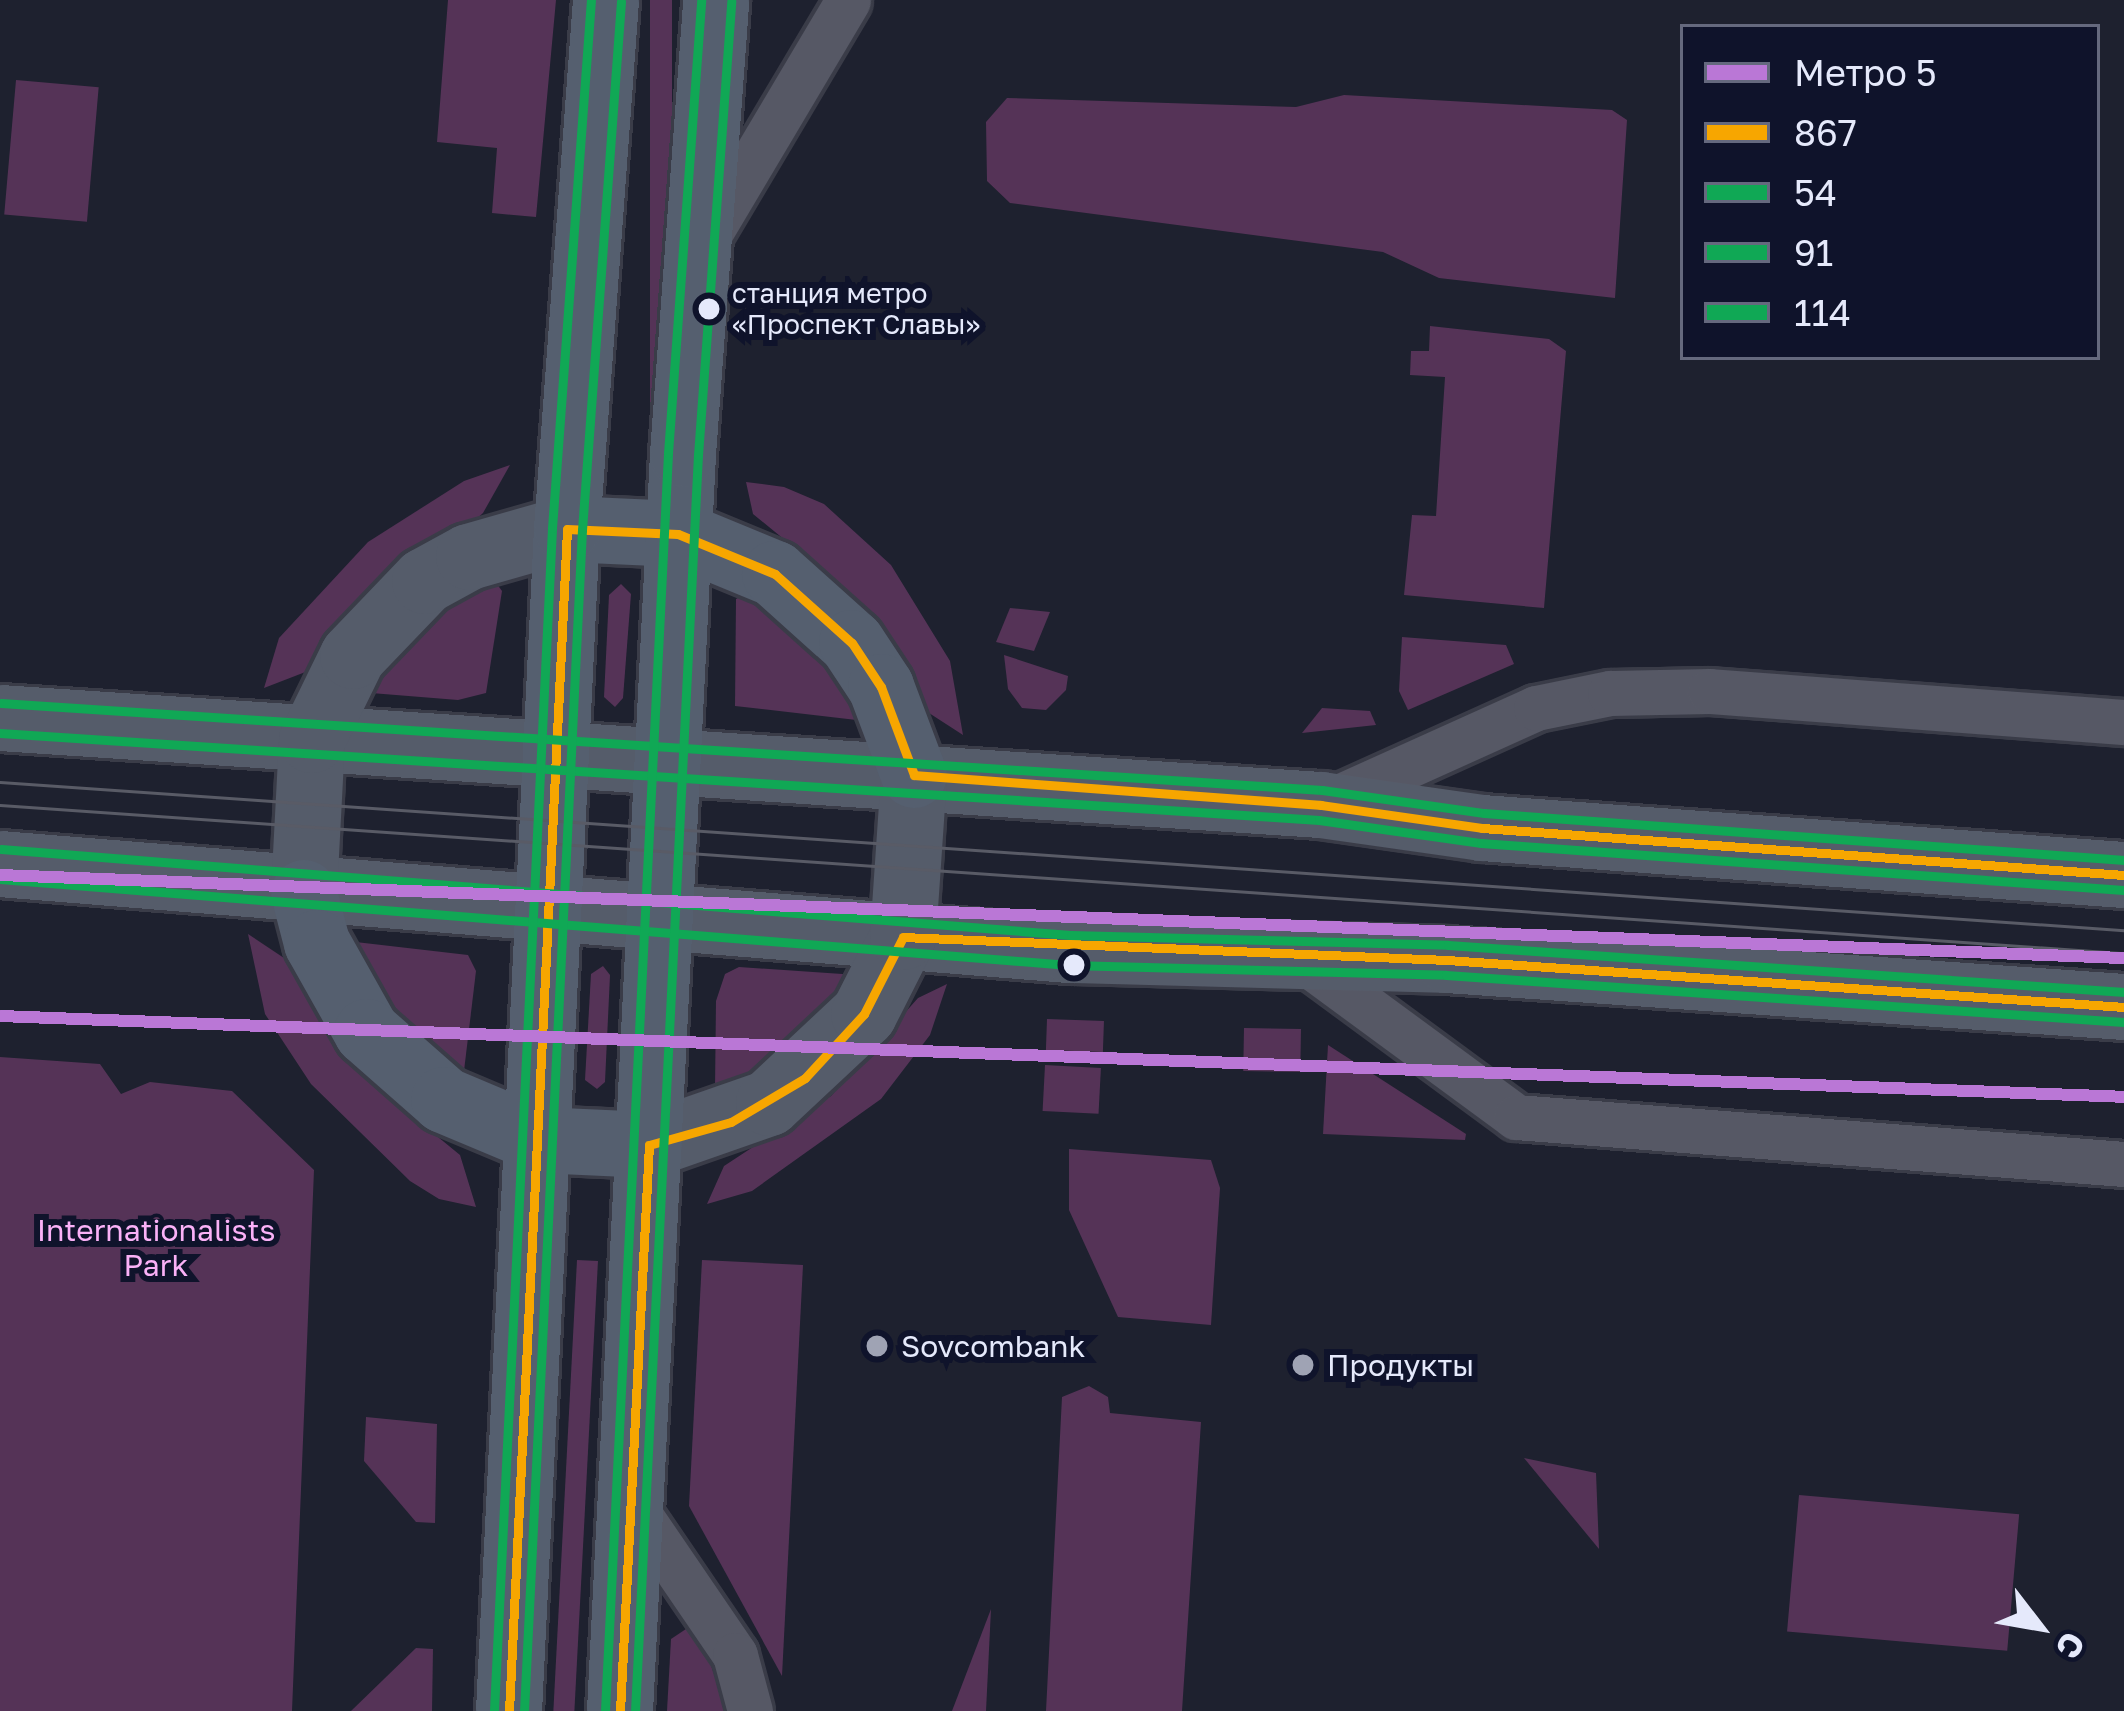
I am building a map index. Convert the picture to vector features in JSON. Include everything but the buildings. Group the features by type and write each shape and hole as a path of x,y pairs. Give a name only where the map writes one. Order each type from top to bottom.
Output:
{"main road":[{"path":"509,1711 567,529 606,0"},
{"path":"620,1711 678,534 716,0"},
{"path":"567,529 678,534 728,550 816,605 881,687 914,775 903,937 863,1015 805,1078 731,1122 649,1145 538,1140 444,1100 367,1032 316,943 304,893 313,740 353,656 425,581 469,557 567,529"},
{"path":"0,718 1321,805 1483,828 2124,875"},
{"path":"0,864 304,893 903,937 1301,959 1447,960 2124,1007"}],"street":[{"path":"696,255 848,0"},
{"path":"1321,805 1536,708 1610,693 1710,691 2124,722"},
{"path":"1301,959 1516,1117 2124,1165"},
{"path":"630,1501 735,1655 750,1711"}],"green space":[{"path":"448,0 556,0 536,217 492,213 497,148 437,142"},
{"path":"650,0 672,0 672,425 650,425"},
{"path":"16,80 99,87 87,222 4,214"},
{"path":"1344,95 1612,110 1627,120 1615,298 1439,278 1383,252 1010,203 987,181 986,122 1007,98 1296,107"},
{"path":"1430,326 1549,339 1566,351 1544,608 1404,595 1412,515 1436,516 1445,377 1410,375 1411,351 1429,351"},
{"path":"510,465 483,513 308,671 264,688 279,638 368,542 464,481"},
{"path":"746,482 784,487 824,504 891,565 950,661 963,735 929,713 893,644 852,595 753,514"},
{"path":"494,580 502,591 486,693 458,700 371,693 385,659 446,603"},
{"path":"621,584 631,594 623,698 615,707 604,697 609,595"},
{"path":"745,594 808,634 865,721 735,706 736,599"},
{"path":"1010,608 1050,612 1034,651 996,642"},
{"path":"1402,637 1506,645 1514,664 1408,710 1399,691"},
{"path":"1004,655 1068,676 1066,690 1046,710 1022,708 1008,689"},
{"path":"1322,708 1370,711 1376,725 1302,733"},
{"path":"248,934 287,960 366,1078 460,1155 476,1207 439,1199 410,1181 311,1084 265,1014"},
{"path":"347,941 468,955 476,971 464,1071 454,1073 402,1034"},
{"path":"603,966 610,975 605,1082 597,1089 585,1080 591,974"},
{"path":"739,967 857,975 778,1064 715,1089 716,1001 725,974"},
{"path":"947,984 930,1035 881,1099 752,1191 707,1204 724,1166 831,1096 918,998"},
{"path":"1047,1019 1104,1021 1103,1052 1046,1050"},
{"path":"1244,1028 1301,1029 1300,1072 1243,1071"},
{"path":"1328,1045 1466,1134 1465,1140 1323,1134"},
{"name":"Internationalists Park","path":"0,1057 100,1064 121,1094 150,1082 232,1091 314,1170 292,1711 0,1711"},
{"path":"1045,1065 1101,1068 1099,1114 1043,1111"},
{"path":"1069,1149 1211,1160 1220,1188 1211,1325 1118,1317 1069,1210"},
{"path":"577,1260 598,1261 574,1711 553,1711"},
{"path":"702,1260 803,1265 782,1676 689,1506"},
{"path":"1089,1386 1108,1397 1110,1413 1201,1422 1182,1711 1046,1711 1062,1397"},
{"path":"366,1417 437,1424 435,1523 416,1522 364,1461"},
{"path":"1524,1458 1596,1473 1599,1549"},
{"path":"1799,1495 2019,1514 2007,1651 1787,1631"},
{"path":"991,1609 986,1711 952,1711"},
{"path":"689,1627 707,1654 727,1711 667,1711 671,1639"},
{"path":"416,1648 433,1649 432,1711 351,1711"}],"tram line":[{"path":"0,782 2124,930"},
{"path":"0,805 2124,953"}],"metro line":[{"name":"5","path":"0,875 2124,958"},
{"name":"5","path":"0,1016 2124,1097"}],"transit line":[{"path":"494,1710 552,528 591,0"},
{"path":"605,1710 668,453 701,0"},
{"name":"114","path":"524,1711 582,530 621,1"},
{"name":"114","path":"635,1711 698,455 731,1"},
{"name":"867","path":"509,1711 567,529 678,534 775,574 852,643 881,687 914,775 1321,805 1482,828 2124,875"},
{"name":"91","path":"1,703 1322,790 1484,813 2124,860"},
{"name":"54","path":"0,733 1319,820 1481,843 2123,890"},
{"name":"91","path":"1,849 1071,935 1448,945 2124,992"},
{"name":"54","path":"0,879 1069,965 1446,975 2123,1022"},
{"name":"867","path":"620,1711 649,1145 731,1122 805,1078 864,1014 903,937 1447,960 2124,1007"}],"place":[{"name":"станция метро «Проспект Славы»","path":"709,309"},
{"name":"Sovcombank","path":"877,1346"},
{"name":"Продукты","path":"1303,1365"}]}
